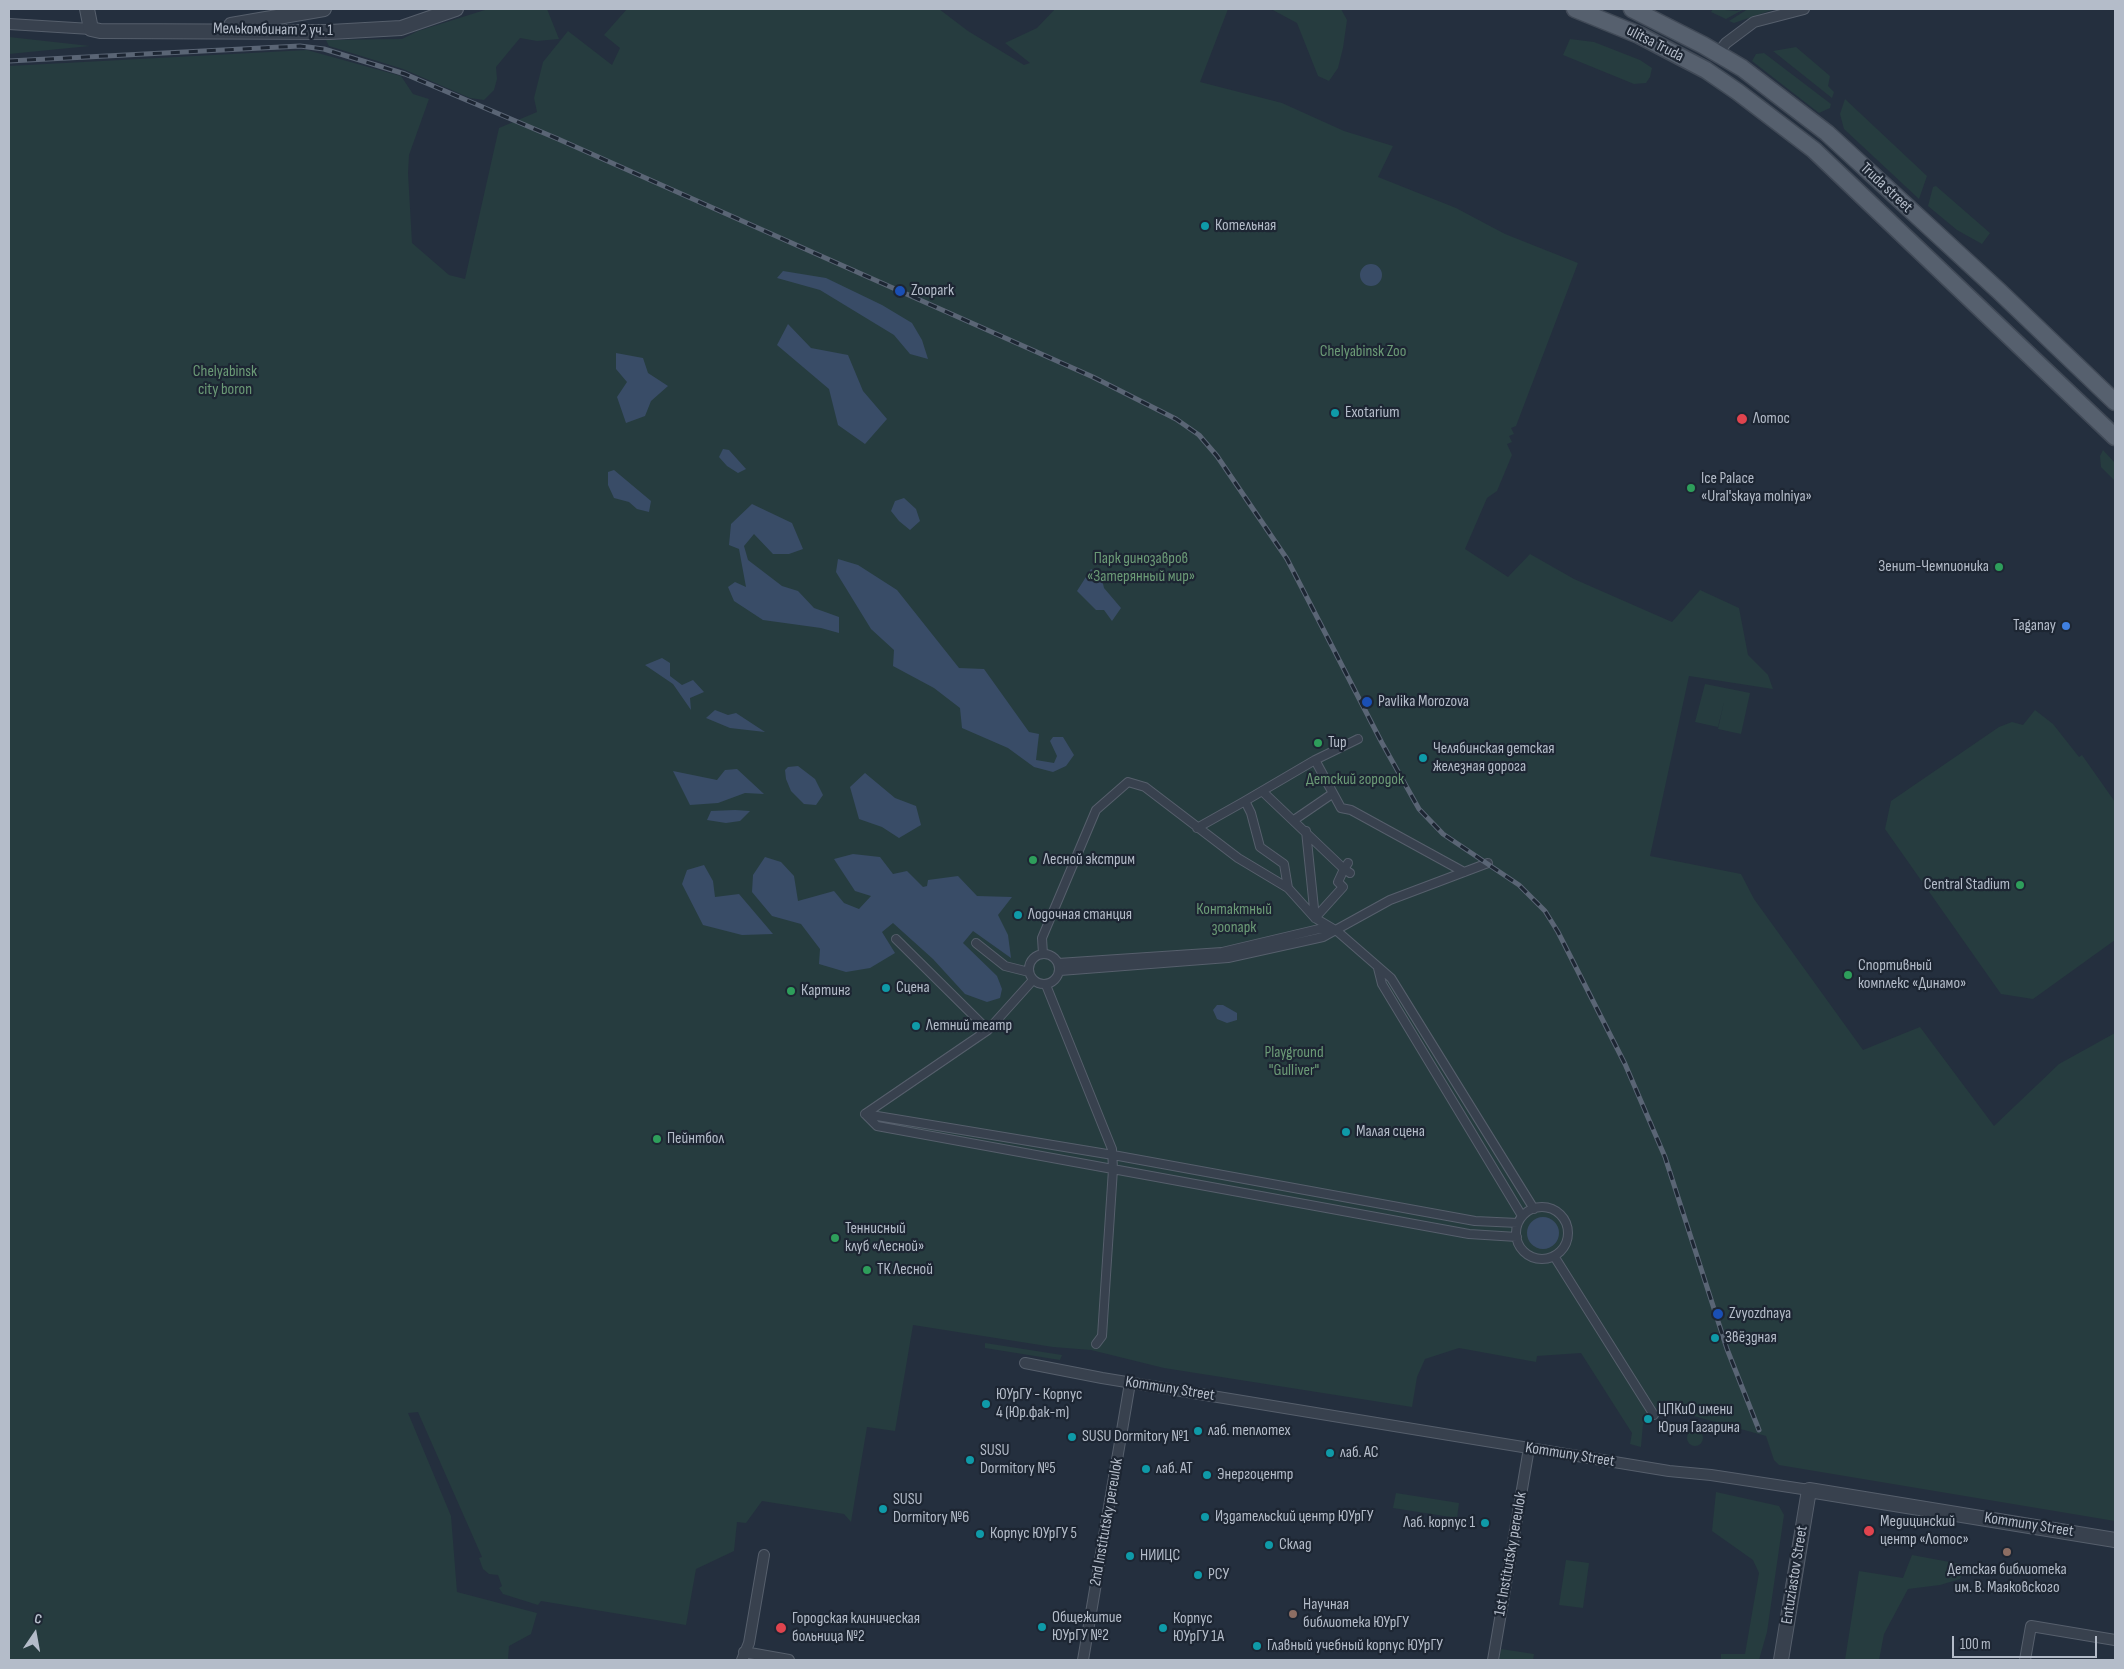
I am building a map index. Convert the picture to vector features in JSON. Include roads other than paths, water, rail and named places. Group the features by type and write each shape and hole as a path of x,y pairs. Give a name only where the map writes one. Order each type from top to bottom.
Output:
{"main road":[{"name":"ulitsa Truda","path":"1576,9 1639,35 1706,70"},
{"name":"Truda street","path":"1632,9 1718,53 1742,68 1826,133 2028,318 2115,402"},
{"path":"1706,70 1718,53"},
{"name":"Truda street","path":"1706,70 1814,150 2115,437"},
{"path":"2011,336 2028,318"}],"street":[{"path":"87,9 91,29"},
{"name":"Мелькомбинат 2 уч. 1","path":"205,30 324,9"},
{"name":"Мелькомбинат 2 уч. 1","path":"205,30 330,32 401,28 456,9"},
{"path":"1718,53 1726,43 1754,22 1804,9"},
{"path":"9,24 117,32 205,30"},
{"path":"1198,828 1315,760 1358,739"},
{"path":"1315,760 1340,808 1351,810 1464,872"},
{"path":"1043,954 1042,938 1095,811 1128,782 1145,788 1238,858 1288,888 1316,918 1337,931 1391,978 1534,1208"},
{"path":"1262,791 1348,868 1338,882 1343,887 1316,918"},
{"path":"1294,820 1332,794"},
{"path":"1245,801 1251,813 1260,847 1284,864 1288,888"},
{"path":"1306,831 1316,918"},
{"path":"1059,967 1228,958 1323,937 1337,931 1390,900 1488,863"},
{"path":"896,939 988,1030"},
{"path":"976,943 1005,966 1029,972"},
{"path":"1043,954 1052,956 1059,967 1054,982 1046,985 1033,980 1029,972 1034,958 1043,954"},
{"path":"1378,968 1382,984 1520,1220"},
{"path":"865,1114 988,1030 1033,980"},
{"path":"1046,985 1113,1155 1114,1169 1102,1336 1096,1344"},
{"path":"865,1114 1113,1155 1475,1221 1520,1220"},
{"path":"865,1114 877,1126 1469,1234 1516,1237"},
{"path":"1534,1208 1551,1209 1564,1219 1567,1227 1566,1244 1554,1256 1538,1258 1530,1256 1519,1245 1516,1237 1520,1220 1534,1208"},
{"path":"1554,1256 1654,1415"},
{"name":"Kommuny Street","path":"1025,1363 1130,1383 1669,1471 1711,1474 2115,1540"},
{"name":"2nd Institutsky pereulok","path":"1084,1660 1130,1383"},
{"name":"1st Institutsky pereulok","path":"1494,1660 1530,1448"},
{"name":"Entuziastov Street","path":"1781,1660 1809,1490"},
{"path":"764,1555 749,1643 743,1656 789,1660"},
{"path":"2025,1660 2031,1626 2115,1640"}],"water":[{"path":"1371,264 1381,271 1382,275 1375,285 1371,286 1361,279 1360,275 1367,265"},
{"path":"783,271 826,278 882,305 912,323 922,340 928,359 910,354 894,335 820,290 777,278"},
{"path":"788,324 811,348 848,355 863,391 887,419 865,444 838,425 829,389 777,345"},
{"path":"616,353 643,358 648,373 668,386 651,401 645,416 626,423 617,397 627,382 616,369"},
{"path":"723,449 729,450 746,469 738,473 727,466 719,457"},
{"path":"614,470 651,501 649,512 637,509 629,502 614,498 608,485 608,472"},
{"path":"904,498 916,509 920,521 910,530 891,511 895,501"},
{"path":"752,504 792,523 803,549 789,554 773,554 754,534 744,546 748,560 782,586 798,591 814,608 839,617 839,633 821,628 763,620 734,601 728,587 735,582 746,587 739,549 729,545 731,524"},
{"path":"838,559 858,565 897,590 959,668 984,669 1029,732 1039,734 1036,760 1054,763 1057,756 1050,741 1053,737 1063,737 1074,755 1066,766 1053,772 1034,767 1008,748 962,728 960,708 934,688 893,666 894,650 871,629 836,572"},
{"path":"1091,569 1101,575 1104,588 1121,608 1112,621 1104,610 1096,610 1077,591"},
{"path":"662,658 670,663 670,676 682,685 693,680 704,692 690,698 691,710 673,684 645,665"},
{"path":"715,710 728,715 736,713 765,732 730,728 706,718"},
{"path":"798,766 815,779 823,795 816,805 804,804 791,791 786,779 785,770 788,767"},
{"path":"737,769 764,794 745,793 718,803 690,805 673,771 717,780 725,770"},
{"path":"865,773 895,798 916,806 921,825 899,838 882,827 859,819 850,787"},
{"path":"711,811 750,811 740,821 726,823 707,820"},
{"path":"853,854 880,857 893,874 907,871 923,887 927,886 928,880 958,876 977,896 1012,897 998,915 1008,935 1011,958 973,931 963,943 997,976 1002,989 1000,998 987,1002 965,994 933,959 893,923 882,932 895,953 870,968 846,972 819,964 820,949 801,924 772,916 752,892 753,875 765,857 781,862 794,876 798,901 834,891 844,903 859,909 871,896 855,891 834,859"},
{"path":"704,865 713,881 715,897 739,894 773,934 742,935 703,925 682,884 687,870"},
{"path":"1217,1005 1223,1005 1237,1013 1237,1020 1227,1023 1217,1019 1213,1010"},
{"path":"1543,1217 1549,1218 1554,1222 1558,1227 1558,1239 1554,1244 1549,1248 1543,1249 1537,1248 1532,1244 1528,1239 1527,1233 1528,1227 1532,1222 1537,1218"}],"railway":[{"path":"9,61 300,46 324,49 405,74 558,139 1093,377 1176,419 1199,435 1217,456 1287,559 1382,743 1419,809 1443,834 1519,885 1545,911 1558,932 1625,1064 1665,1157 1727,1349 1759,1430"}],"place":[{"name":"Котельная","path":"1205,226"},
{"name":"Zoopark","path":"900,291"},
{"name":"Exotarium","path":"1335,413"},
{"name":"Лотос","path":"1742,419"},
{"name":"Ice Palace «Ural'skaya molniya»","path":"1691,488"},
{"name":"Зенит-Чемпионика","path":"1999,567"},
{"name":"Taganay","path":"2066,626"},
{"name":"Pavlika Morozova","path":"1367,702"},
{"name":"Тир","path":"1318,743"},
{"name":"Челябинская детская железная дорога","path":"1423,758"},
{"name":"Лесной экстрим","path":"1033,860"},
{"name":"Central Stadium","path":"2020,885"},
{"name":"Лодочная станция","path":"1018,915"},
{"name":"Спортивный комплекс «Динамо»","path":"1848,975"},
{"name":"Сцена","path":"886,988"},
{"name":"Картинг","path":"791,991"},
{"name":"Летний театр","path":"916,1026"},
{"name":"Малая сцена","path":"1346,1132"},
{"name":"Пейнтбол","path":"657,1139"},
{"name":"Теннисный клуб «Лесной»","path":"835,1238"},
{"name":"ТК Лесной","path":"867,1270"},
{"name":"Zvyozdnaya","path":"1718,1314"},
{"name":"Звёздная","path":"1715,1338"},
{"name":"ЮУрГУ - Корпус 4 (Юр.фак-т)","path":"986,1404"},
{"name":"ЦПКиО имени Юрия Гагарина","path":"1648,1419"},
{"name":"лаб. теплотех","path":"1198,1431"},
{"name":"SUSU Dormitory №1","path":"1072,1437"},
{"name":"лаб. АС","path":"1330,1453"},
{"name":"SUSU Dormitory №5","path":"970,1460"},
{"name":"лаб. АТ","path":"1146,1469"},
{"name":"Энергоцентр","path":"1207,1475"},
{"name":"SUSU Dormitory №6","path":"883,1509"},
{"name":"Издательский центр ЮУрГУ","path":"1205,1517"},
{"name":"Лаб. корпус 1","path":"1485,1523"},
{"name":"Медицинский центр «Лотос»","path":"1869,1531"},
{"name":"Корпус ЮУрГУ 5","path":"980,1534"},
{"name":"Склад","path":"1269,1545"},
{"name":"Детская библиотека им. В. Маяковского","path":"2007,1552"},
{"name":"НИИЦС","path":"1130,1556"},
{"name":"РСУ","path":"1198,1575"},
{"name":"Научная библиотека ЮУрГУ","path":"1293,1614"},
{"name":"Общежитие ЮУрГУ №2","path":"1042,1627"},
{"name":"Городская клиническая больница №2","path":"781,1628"},
{"name":"Корпус ЮУрГУ 1А","path":"1163,1628"},
{"name":"Главный учебный корпус ЮУрГУ","path":"1257,1646"}],"park label":[{"name":"Chelyabinsk Zoo","path":"1363,352"},
{"name":"Chelyabinsk city boron","path":"225,381"},
{"name":"Парк динозавров «Затерянный мир»","path":"1141,568"},
{"name":"Детский городок","path":"1355,780"},
{"name":"Контактный зоопарк","path":"1234,919"},
{"name":"Playground \"Gulliver\"","path":"1294,1062"}]}
